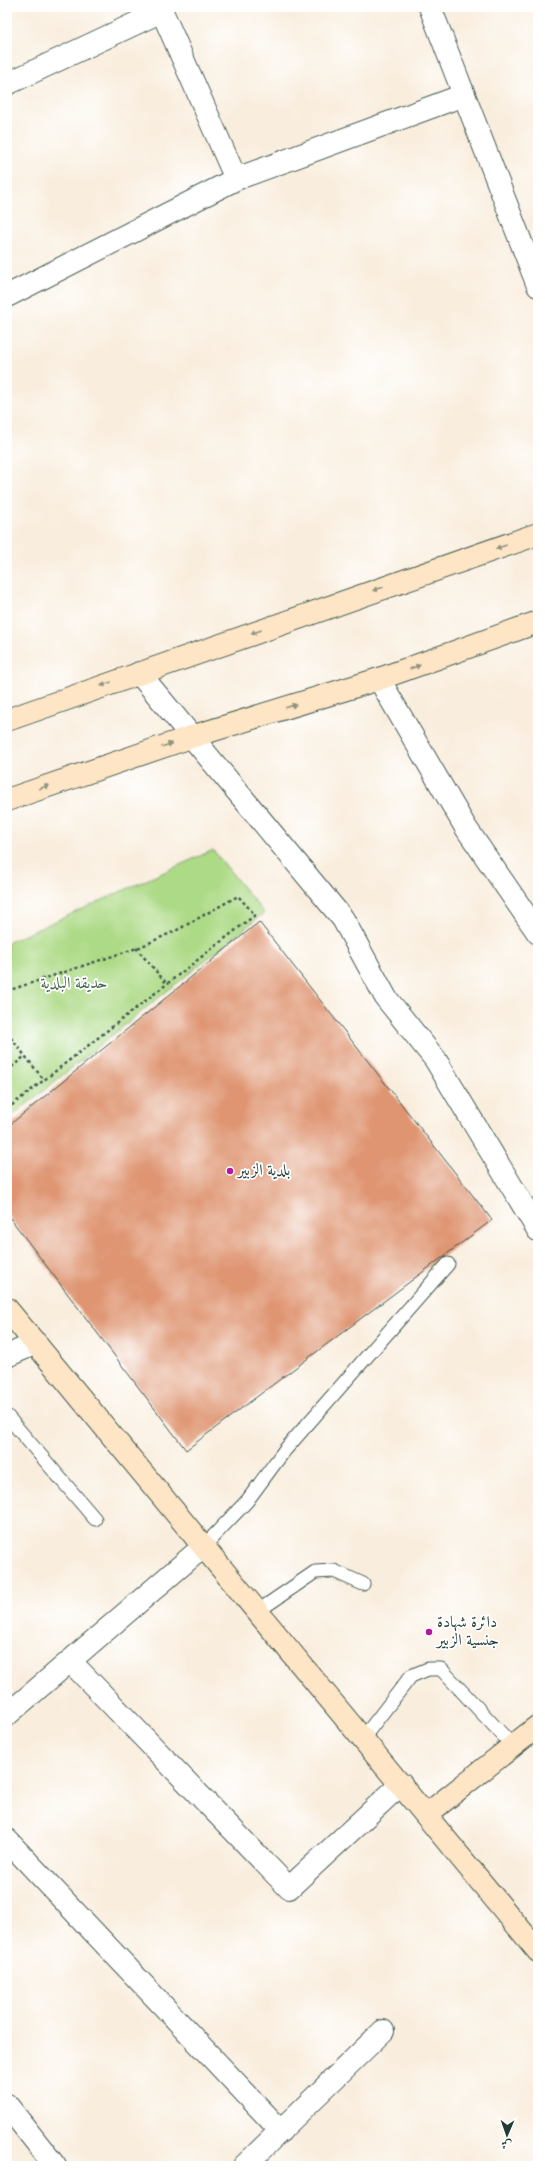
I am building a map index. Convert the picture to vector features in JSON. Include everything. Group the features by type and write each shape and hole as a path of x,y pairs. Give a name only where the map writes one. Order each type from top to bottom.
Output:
{"street":[{"path":"430,7 538,286"},
{"path":"7,84 161,9 236,179"},
{"path":"7,296 236,179 464,95"},
{"path":"7,720 538,534"},
{"path":"7,800 191,737 379,679 538,622"},
{"path":"139,673 343,919 386,998 435,1059 538,1230"},
{"path":"379,679 466,828 538,933"},
{"path":"7,1309 538,1951"},
{"path":"7,1356 36,1343"},
{"path":"7,1715 204,1546"},
{"path":"70,1662 289,1888 401,1784"},
{"path":"426,1815 538,1726"},
{"path":"7,1840 281,2131"},
{"path":"244,2166 383,2031"},
{"path":"7,2105 55,2166"}],"lane":[{"path":"204,1546 247,1501 284,1450 448,1264"},
{"path":"7,1416 95,1519"},
{"path":"258,1611 315,1572 334,1571 363,1584"},
{"path":"363,1738 411,1676 428,1669 441,1669 512,1746"}],"path":[{"path":"7,991 136,948 179,929 238,896 255,915 7,1109"},
{"path":"136,948 166,984"},
{"path":"7,1033 44,1080"},
{"path":"7,1071 25,1056"}],"green space":[{"name":"حديقة البلدية","path":"213,850 264,913 7,1120 7,943"}],"building":[{"name":"بلدية الزبير","path":"259,922 492,1220 186,1450 7,1214 7,1127"}],"place":[{"name":"بلدية الزبير","path":"230,1171"},
{"name":"دائرة شهادة جنسية الزبير","path":"429,1632"}]}
